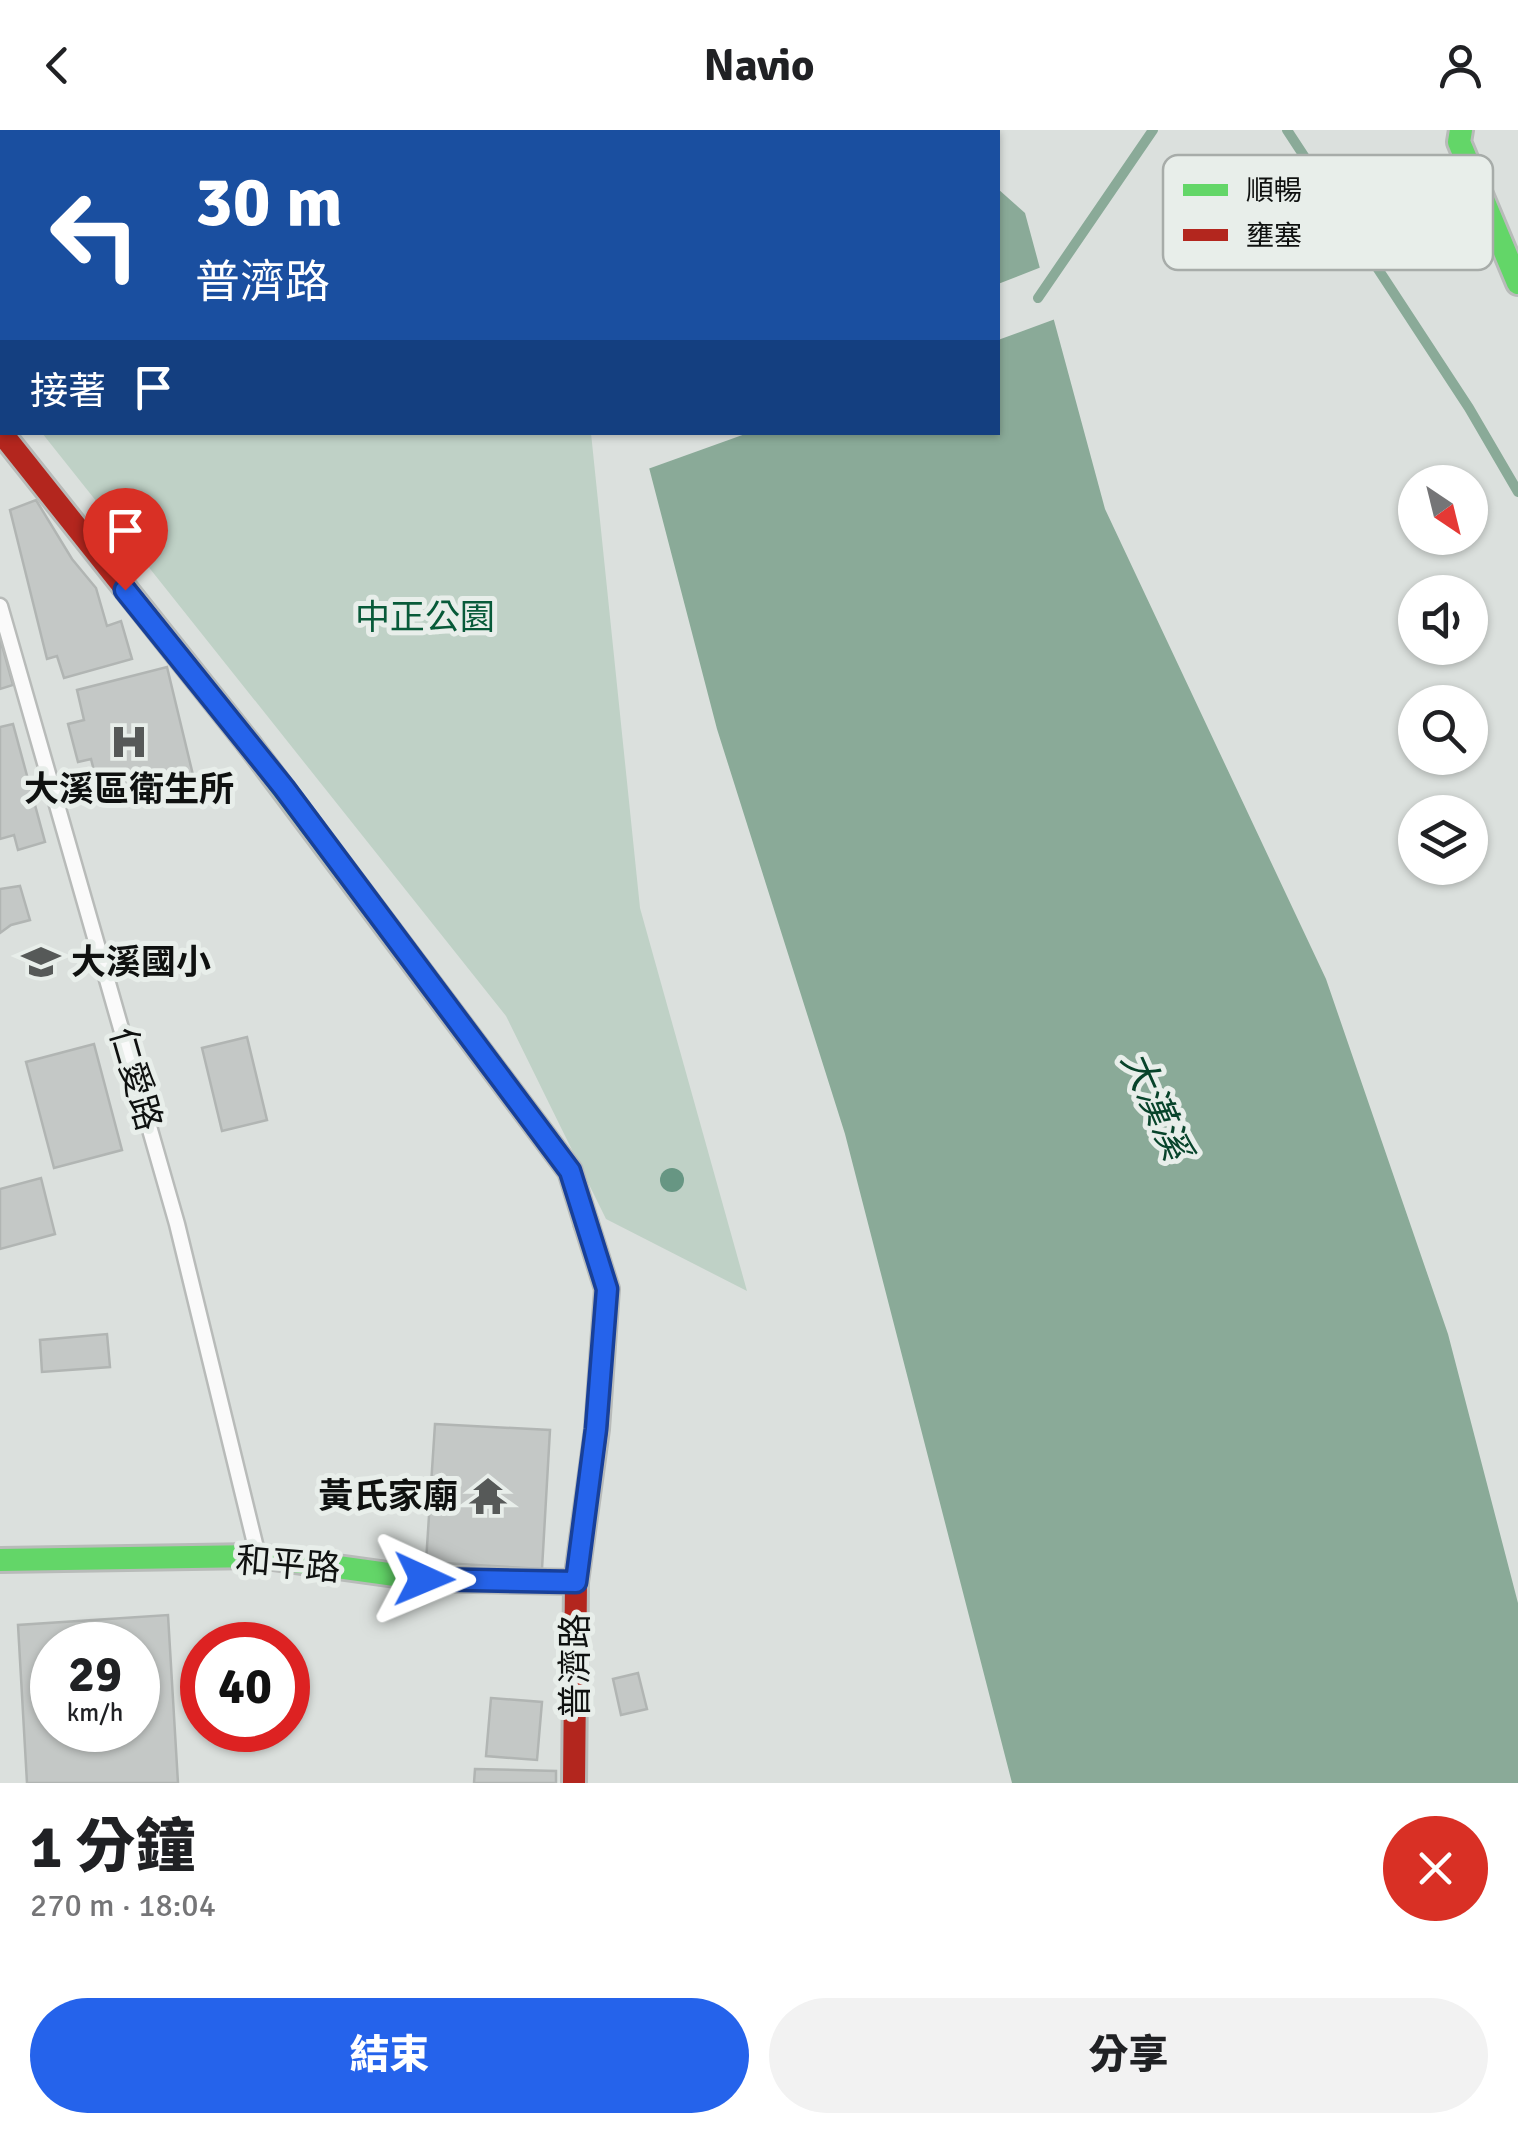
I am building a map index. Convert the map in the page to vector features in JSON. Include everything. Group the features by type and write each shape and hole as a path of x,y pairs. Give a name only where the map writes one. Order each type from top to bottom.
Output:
{"street":[{"path":"1461,130 1459,142 1464,155"},
{"path":"1493,223 1518,283"},
{"name":"普濟路","path":"3,435 284,788 570,1171 607,1289 596,1429 576,1582 574,1783"},
{"name":"和平路","path":"0,1560 258,1556 424,1579 576,1582"}],"lane":[{"name":"仁愛路","path":"0,606 177,1224 258,1556"}],"green space":[{"name":"中正公園","path":"44,435 591,435 640,908 747,1291 606,1219 506,1016"}],"water":[{"name":"大漢溪","path":"1000,191 1025,213 1105,509 1326,979 1448,1334 1518,1603 1518,1783 1012,1783 845,1134 717,729 641,435 1000,435"}],"pier":[{"path":"1044,266 1058,318 1000,339 1000,283"},
{"path":"636,435 742,435 645,470"}],"building":[{"path":"36,500 72,559 96,588 107,626 121,621 132,659 64,678 57,656 47,659 10,510"},
{"path":"0,638 13,685 0,689"},
{"name":"大溪區衛生所","path":"167,667 193,775 101,798 91,759 78,762 68,724 84,720 77,690"},
{"path":"13,724 45,842 18,850 14,835 0,839 0,727"},
{"path":"20,886 30,920 0,933 0,889"},
{"path":"247,1037 267,1120 222,1131 202,1048"},
{"path":"94,1044 122,1150 54,1168 26,1062"},
{"path":"41,1178 55,1234 0,1249 0,1189"},
{"path":"107,1334 110,1367 42,1372 40,1340"},
{"name":"黃氏家廟","path":"435,1424 550,1430 542,1569 426,1562"},
{"path":"168,1615 178,1783 27,1783 18,1625 30,1624 30,1752 160,1752 160,1622 63,1622"},
{"path":"638,1673 647,1709 621,1715 613,1679"},
{"path":"491,1698 542,1702 537,1760 486,1756"},
{"path":"475,1769 556,1771 556,1783 474,1783"}],"waterway":[{"path":"1038,298 1153,130"},
{"path":"1287,130 1303,155"},
{"path":"1379,270 1469,408 1518,492"}],"traffic: fast":[{"path":"1461,130 1459,142 1464,155"},
{"path":"1493,223 1518,283"},
{"path":"249,744 570,1171 586,1223"},
{"path":"0,1560 258,1556 424,1579 576,1582"}],"traffic: jam":[{"path":"3,435 249,744"},
{"path":"574,1783 576,1582 597,1429 607,1289 586,1223"}],"place":[{"name":"大溪區衛生所","path":"129,742"},
{"name":"大溪國小","path":"41,962"},
{"name":"黃氏家廟","path":"488,1496"}],"route":[{"path":"125,590 284,788 570,1171 607,1289 596,1429 576,1582 424,1579"}]}
